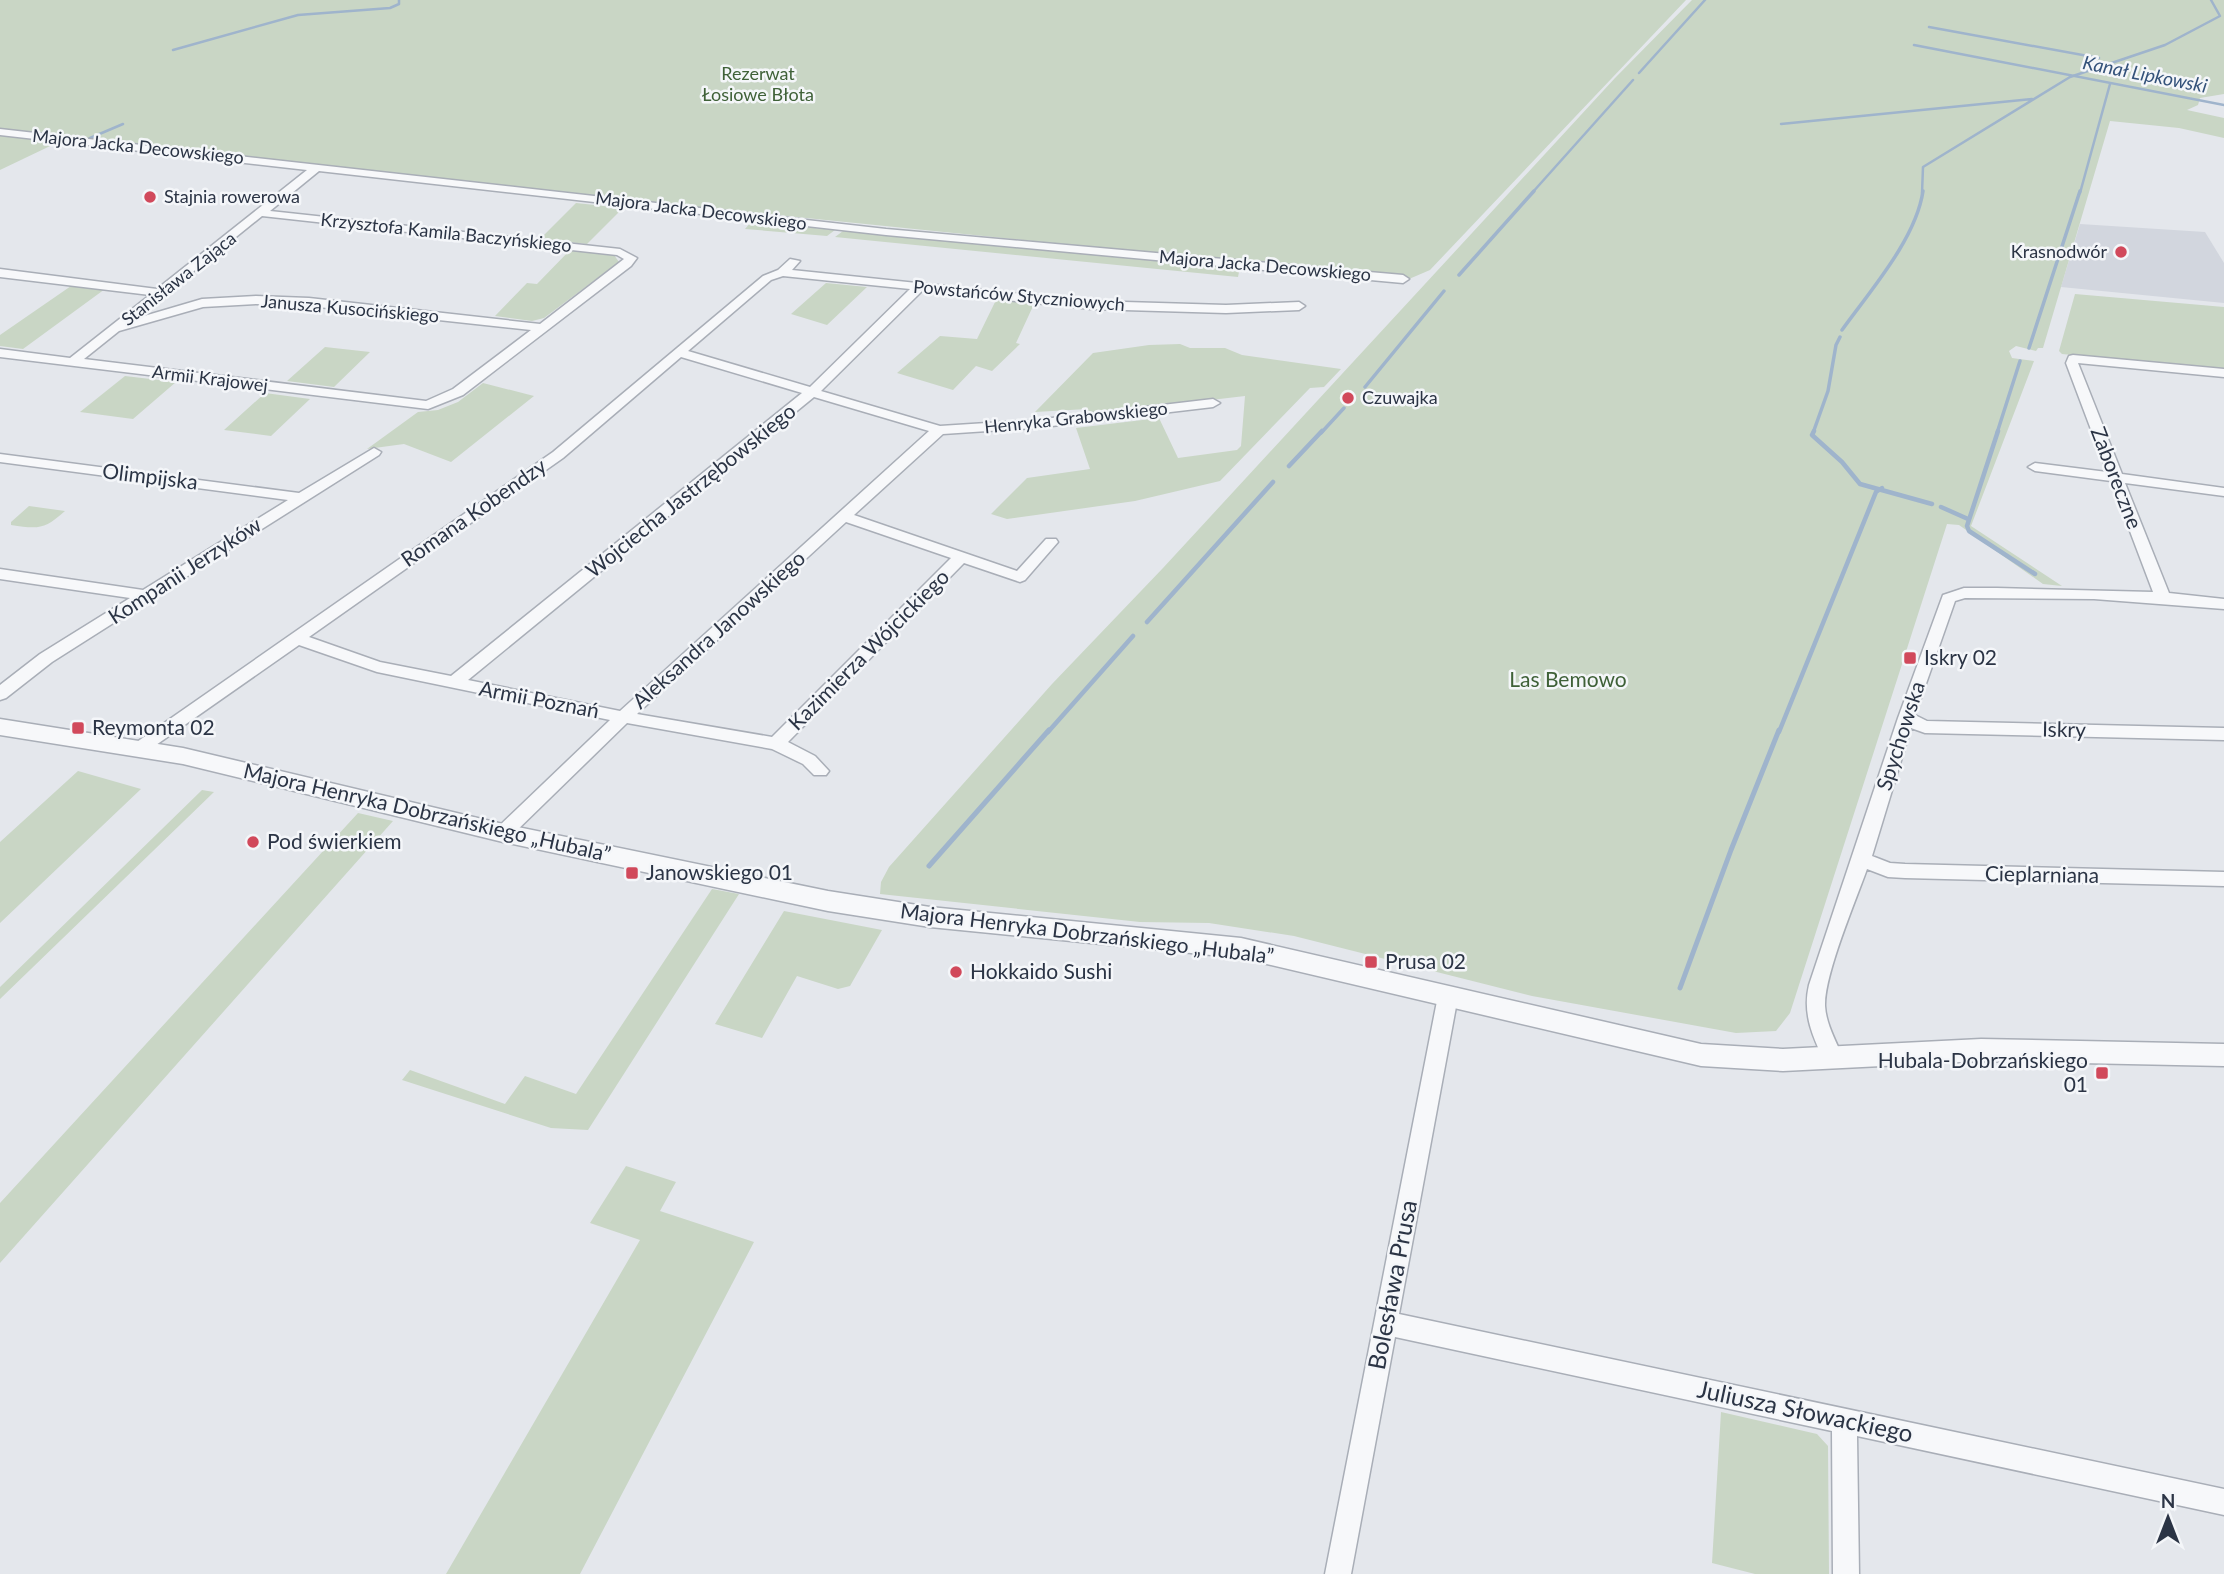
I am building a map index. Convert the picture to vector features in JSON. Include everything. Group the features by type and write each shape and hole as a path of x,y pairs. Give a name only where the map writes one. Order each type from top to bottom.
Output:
{"street":[{"name":"Majora Jacka Decowskiego","path":"0,132 886,232 1404,279"},
{"name":"Stanisława Zająca","path":"73,362 163,293 316,167"},
{"name":"Krzysztofa Kamila Baczyńskiego","path":"262,213 629,255 631,258 627,264 543,328"},
{"name":"Romana Kobendzy","path":"140,748 558,456 767,278 782,272 794,261"},
{"name":"Powstańców Styczniowych","path":"782,272 1101,306 1214,309 1299,306"},
{"path":"0,273 163,293"},
{"name":"Wojciecha Jastrzębowskiego","path":"453,683 812,392 919,287"},
{"name":"Janusza Kusocińskiego","path":"118,328 202,303 256,300 309,302 543,328"},
{"name":"Armii Krajowej","path":"0,353 421,404 436,403 458,392 543,328"},
{"path":"678,352 939,430"},
{"name":"Zaboreczne","path":"2162,596 2072,363 2073,359 2224,373"},
{"name":"Henryka Grabowskiego","path":"939,430 1035,424 1213,403"},
{"name":"Aleksandra Janowskiego","path":"503,833 623,717 939,430"},
{"name":"Kompanii Jerzyków","path":"0,694 46,658 149,596 374,452"},
{"name":"Olimpijska","path":"0,457 301,497"},
{"path":"2035,467 2224,492"},
{"path":"845,517 1020,577 1051,542"},
{"name":"Kazimierza Wójcickiego","path":"776,744 961,557"},
{"path":"0,575 149,596"},
{"name":"Spychowska","path":"1833,1058 1816,1019 1815,1003 1834,933 1862,859 1906,718 1948,598 1964,593 2073,592 2162,596 2224,604"},
{"name":"Armii Poznań","path":"296,638 377,667 623,717 776,744 809,760 820,771"},
{"name":"Iskry","path":"1906,718 1925,727 2224,734"},
{"name":"Majora Henryka Dobrzańskiego „Hubala”","path":"0,727 183,755 503,833 828,901 930,916 1241,948 1701,1055 1773,1060 1981,1051 2224,1055"},
{"name":"Cieplarniana","path":"1862,859 1888,870 1905,871 2224,879"},
{"name":"Bolesława Prusa","path":"1338,1574 1448,996"},
{"name":"Juliusza Słowackiego","path":"1385,1323 2224,1502"},
{"path":"1844,1420 1846,1574"}],"shaded area":[{"path":"2080,224 2205,232 2224,263 2224,303 2061,287"}],"green space":[{"name":"Rezerwat Łosiowe Błota","path":"0,0 1686,0 1430,270 1409,279 707,208 69,137 0,170"},
{"name":"Las Bemowo","path":"1692,0 2224,0 2224,94 2200,98 2198,105 2187,110 2224,118 2224,138 2179,128 2110,121 2043,348 2036,351 2016,346 2009,351 2012,358 2034,361 1971,526 2062,586 2043,584 1959,525 1947,524 1790,1013 1776,1031 1736,1033 1532,996 1294,936 1209,923 1140,922 880,894 881,882 889,867 1052,684 1163,568 1615,78"},
{"path":"576,203 623,208 587,244 540,239"},
{"path":"751,222 835,230 827,236 745,229"},
{"path":"843,231 1240,267 1238,277 835,237"},
{"path":"570,250 614,255 619,262 544,318 532,321 495,316 527,283 537,284"},
{"path":"826,283 867,287 827,325 791,314"},
{"path":"71,286 105,289 23,349 0,346 0,335"},
{"path":"2075,294 2224,307 2224,370 2062,354 2059,351"},
{"path":"996,300 1034,304 1016,343 1020,344 992,371 976,366 953,390 897,373 940,336 977,339"},
{"path":"1180,344 1190,348 1225,348 1242,355 1341,369 1324,387 1310,388 1220,481 1135,501 1007,519 991,514 1027,478 1090,469 1076,428 1159,418 1178,458 1237,450 1241,446 1245,396 1091,414 1087,409 1035,412 1093,353 1149,345"},
{"path":"325,347 370,352 334,387 287,381"},
{"path":"125,376 176,382 133,419 80,412"},
{"path":"483,383 534,396 451,462 404,444 367,449 418,412 438,410 458,402"},
{"path":"265,393 310,399 271,436 224,430"},
{"path":"29,506 65,511 52,522 40,527 11,525"},
{"path":"78,771 141,789 0,923 0,842"},
{"path":"202,790 214,792 0,999 0,987"},
{"path":"358,813 393,821 0,1263 0,1203"},
{"path":"712,889 739,894 588,1130 551,1128 402,1080 410,1070 505,1104 525,1076 576,1094"},
{"path":"784,911 882,930 850,986 838,989 797,976 762,1038 715,1024"},
{"path":"626,1166 676,1182 660,1211 754,1242 580,1574 446,1574 640,1240 590,1223"},
{"path":"1721,1412 1817,1434 1828,1446 1829,1574 1755,1574 1712,1563"}],"waterway":[{"path":"173,50 298,15 390,8 399,4 399,0"},
{"path":"1639,73 1705,0"},
{"name":"Kanał Lipkowski","path":"2073,76 2165,45 2220,16 2211,0"},
{"path":"1929,27 2099,58"},
{"path":"1914,45 2073,76"},
{"path":"1922,193 1923,167 2073,76"},
{"name":"Kanał Lipkowski","path":"2073,76 2224,105"},
{"path":"1532,193 1633,80"},
{"path":"2080,193 2110,84"},
{"path":"1781,124 2032,99"},
{"path":"90,138 123,124"},
{"path":"1459,275 1534,191"},
{"path":"1842,330 1902,246 1919,209 1923,191"},
{"path":"2029,348 2080,191"},
{"path":"1365,387 1444,291"},
{"path":"1813,433 1828,391 1836,345 1840,337"},
{"path":"1997,433 2020,361"},
{"path":"1321,433 1344,408"},
{"path":"1289,466 1322,431"},
{"path":"1998,431 1967,526 1969,531 2035,574"},
{"path":"1813,433 1860,484 1880,489"},
{"path":"1147,622 1273,482"},
{"path":"1779,732 1876,492 1880,489"},
{"path":"1880,489 1932,504"},
{"path":"1941,507 1968,519"},
{"path":"1048,732 1133,636"},
{"path":"929,866 1049,730"},
{"path":"1680,988 1779,730"}],"place":[{"name":"Stajnia rowerowa","path":"150,197"},
{"name":"Krasnodwór","path":"2121,252"},
{"name":"Czuwajka","path":"1348,398"},
{"name":"Iskry 02","path":"1910,658"},
{"name":"Reymonta 02","path":"78,728"},
{"name":"Pod świerkiem","path":"253,842"},
{"name":"Janowskiego 01","path":"632,873"},
{"name":"Prusa 02","path":"1371,962"},
{"name":"Hokkaido Sushi","path":"956,972"},
{"name":"Hubala-Dobrzańskiego 01","path":"2102,1073"}]}
